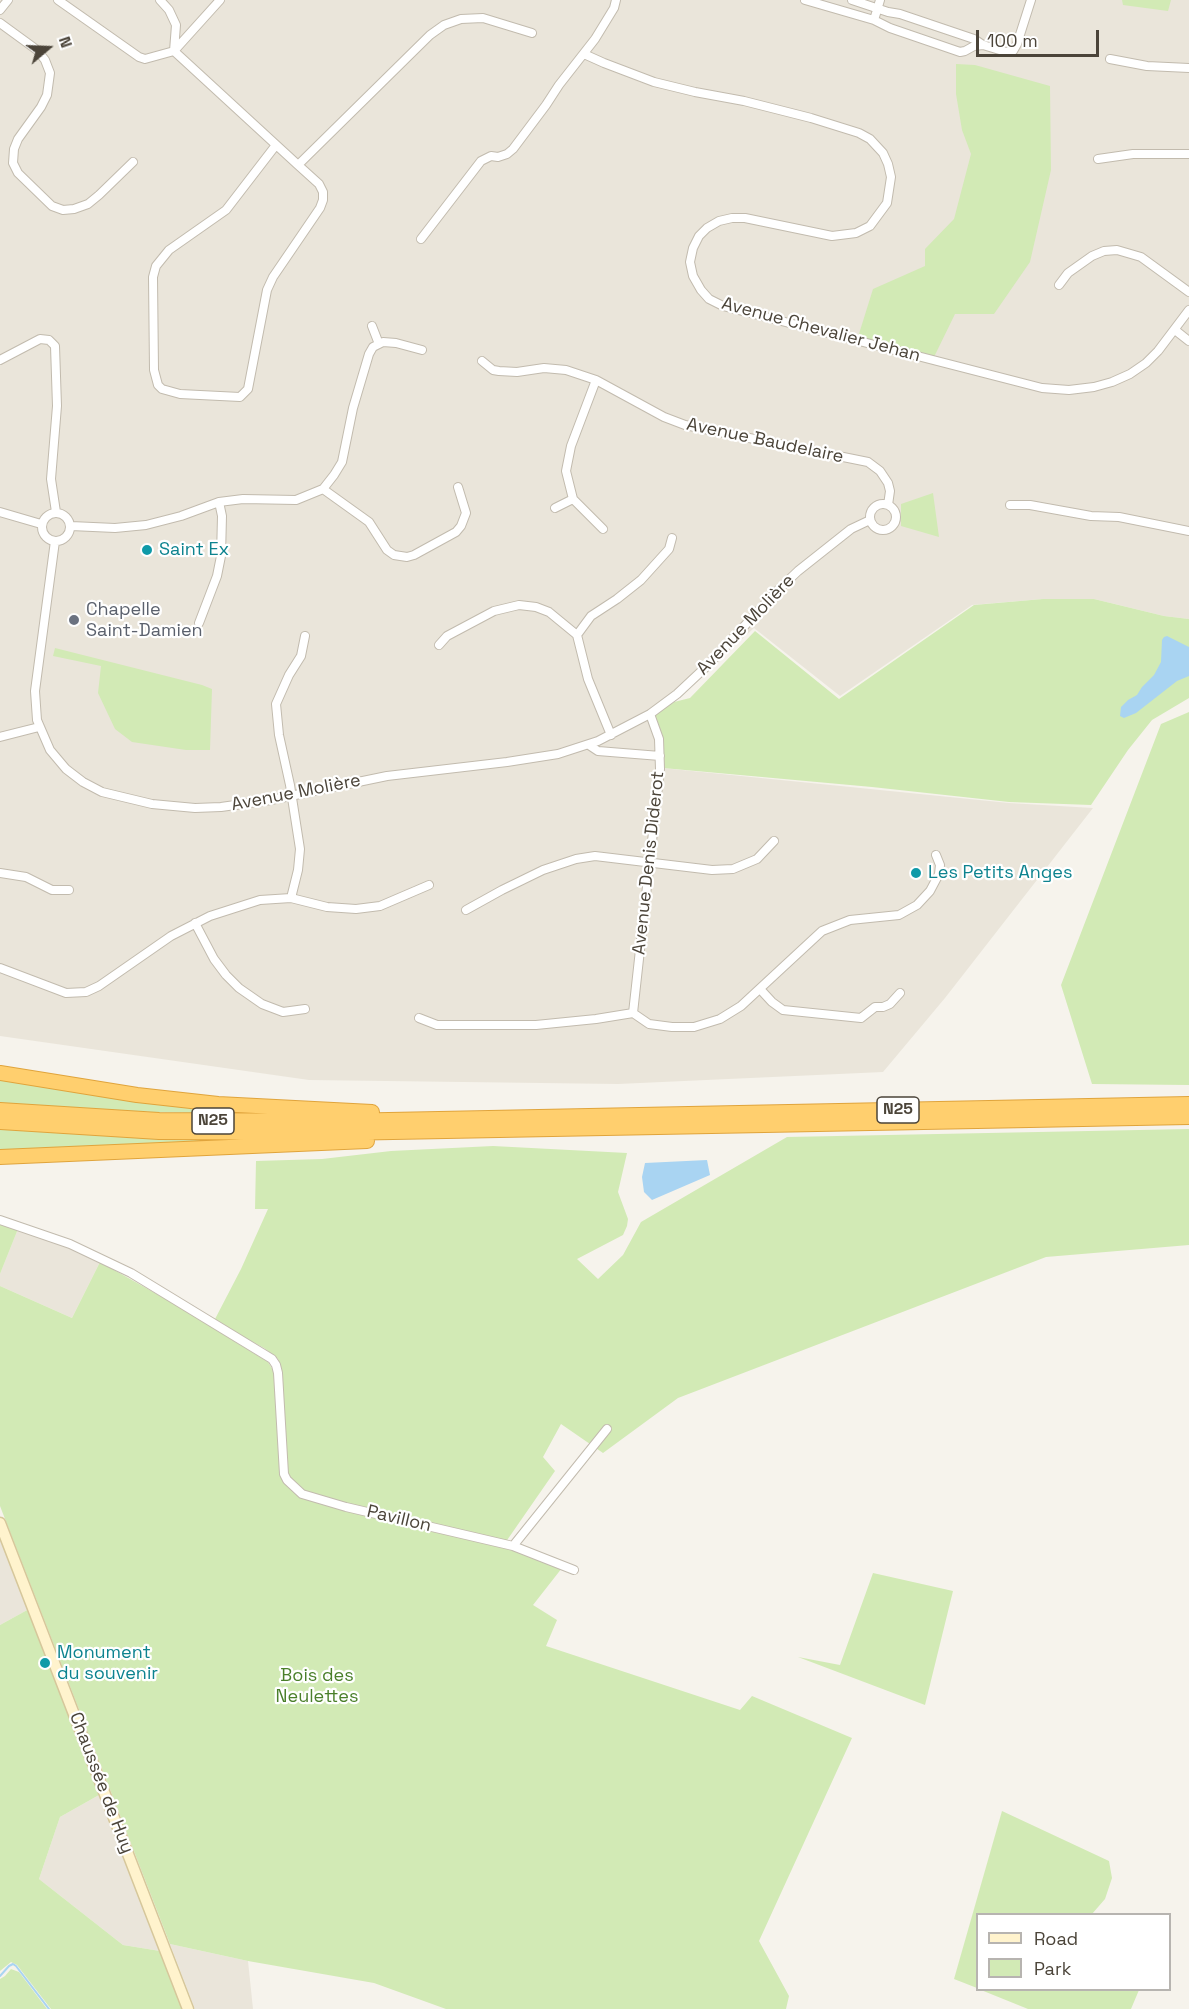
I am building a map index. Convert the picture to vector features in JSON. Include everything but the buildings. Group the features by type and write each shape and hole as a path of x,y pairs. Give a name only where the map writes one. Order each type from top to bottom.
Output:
{"highway":[{"path":"0,1073 57,1084 171,1099 298,1109 412,1112 426,1119"},
{"name":"N25","path":"0,1110 159,1120 339,1121 1189,1104"},
{"name":"N25","path":"0,1122 159,1132 419,1132 1189,1117"},
{"path":"0,1157 406,1140 419,1132"}],"main road":[{"name":"Chaussée de Huy","path":"0,1523 188,2009"}],"street":[{"path":"0,10 8,0"},
{"path":"58,0 139,57 146,59 174,51 220,0"},
{"path":"160,0 169,10 176,25 174,51"},
{"path":"421,239 482,161 491,156 498,157 507,154 513,149 584,54 614,8 616,0"},
{"path":"805,0 874,20 890,28 960,52 983,45"},
{"path":"852,0 900,14 1006,52 1013,51 1017,44 1031,0"},
{"path":"874,20 880,0"},
{"path":"298,165 430,35 444,26 461,20 483,18 532,33"},
{"path":"0,23 37,50 45,60 50,73 47,95 42,107 18,139 14,149 13,163 18,172 52,206 63,210 88,204 132,162"},
{"path":"174,51 319,184 323,192 323,200 267,290 248,390 240,397 180,394 162,389 158,385 154,370 153,277 156,266 169,250 226,210 276,145"},
{"name":"Avenue Chevalier Jehan","path":"584,54 654,82 744,101 859,133 870,139 883,153 891,177 887,203 870,226 856,233 824,235 745,218 719,221 708,228 696,242 690,262 693,276 701,290 709,299 723,306 1042,388 1069,390 1094,387 1130,374 1158,351 1189,310"},
{"path":"1110,59 1147,66 1189,68"},
{"path":"1098,159 1133,154 1189,154"},
{"path":"1059,285 1068,273 1092,256 1104,251 1117,250 1142,257 1189,292"},
{"path":"372,326 379,344"},
{"path":"1175,330 1189,341"},
{"path":"0,360 42,339 50,341 55,346 57,406 51,479 56,512"},
{"path":"71,526 115,528 146,525 181,516 219,502 243,499 296,500 323,489 342,462 353,408 373,347 379,344 396,343 422,350"},
{"name":"Avenue Baudelaire","path":"482,361 499,372 557,369 596,380 664,417 685,425 868,462 880,471 888,483 890,491 888,505"},
{"path":"596,380 567,460 567,478 573,499 603,530"},
{"path":"323,489 369,522 387,550 394,555 407,557 448,536 461,526 466,513 458,487"},
{"path":"555,508 573,499"},
{"path":"199,623 217,576 221,556 222,516 219,502"},
{"name":"Avenue Molière","path":"55,541 36,684 36,711 39,727 50,750 66,769 83,782 109,794 152,804 195,808 236,806 387,777 558,754 589,745 650,714 677,694 798,571 851,529 870,520 873,508 881,504 888,505"},
{"path":"870,520 874,526 881,529 892,526 896,519 895,513 888,505"},
{"path":"1010,505 1030,505 1189,531"},
{"path":"0,512 41,524"},
{"path":"41,524 44,519 56,512"},
{"path":"41,524 45,535 55,541 65,538 71,526 65,516 56,512"},
{"path":"577,635 591,616 641,580 669,549 672,538"},
{"path":"439,645 447,636 494,611 519,605 536,607 549,612 577,635 588,679 611,735"},
{"path":"291,898 298,870 300,849 279,735 276,704 289,675 301,656 305,636"},
{"name":"Avenue Denis Diderot","path":"633,1013 660,756 657,732 650,714"},
{"path":"0,737 39,727"},
{"path":"589,745 598,751 660,756"},
{"path":"466,910 543,870 576,859 595,856 712,870 733,868 757,859 774,841"},
{"path":"418,1018 437,1025 536,1025 633,1013 640,1019 657,1026 677,1028 699,1026 720,1019 736,1010 810,941 827,929 852,920 889,918 918,905 930,891 939,874 939,862 936,855"},
{"path":"0,873 26,878 52,890 69,890"},
{"path":"0,968 66,993 86,992 99,986 171,936 195,923 260,900 291,898 340,909 356,909 380,906 429,885"},
{"path":"195,923 214,959 239,988 262,1004 283,1012 305,1010"},
{"path":"760,989 771,1002 783,1010 861,1018 875,1007 890,1004 900,993"},
{"name":"Pavillon","path":"0,1220 70,1244 131,1273 272,1359 278,1373 283,1470 290,1484 302,1494 314,1499 513,1546 574,1570"},
{"path":"513,1546 607,1429"}],"shaded area":[{"path":"0,0 1189,0 1189,619 1164,616 1094,599 1043,599 972,605 840,696 754,628 680,696 653,714 661,738 662,768 1009,803 1093,808 945,998 883,1072 618,1084 309,1080 0,1036"},
{"path":"18,1229 64,1244 100,1262 72,1318 0,1286 0,1274"},
{"path":"0,1539 29,1609 0,1625"},
{"path":"99,1795 160,1951 123,1945 39,1879 60,1817"},
{"path":"170,1944 248,1961 253,2009 195,2009"}],"green space":[{"path":"1122,0 1171,0 1168,11 1123,5"},
{"path":"956,64 975,65 1050,86 1051,170 1030,262 994,314 955,314 934,357 858,337 873,289 925,266 925,249 954,219 971,154 962,130 956,94"},
{"path":"933,493 939,537 901,526 901,504"},
{"path":"1043,599 1094,599 1164,616 1189,619 1189,698 1152,720 1128,750 1091,805 1009,802 663,768 663,738 655,714 674,702 690,698 755,631 839,699 974,605"},
{"path":"55,648 212,689 210,750 186,750 132,742 115,729 98,693 101,666 53,656"},
{"path":"1189,712 1189,1085 1092,1084 1061,985 1161,724"},
{"path":"0,1078 62,1090 141,1100 296,1115 152,1112 0,1104"},
{"path":"0,1128 335,1139 0,1153"},
{"name":"Bois des Neulettes","path":"1189,1129 1189,1245 1046,1257 678,1398 603,1453 561,1424 543,1457 555,1471 503,1546 562,1568 533,1605 557,1620 546,1646 740,1710 752,1696 852,1738 759,1941 789,1996 786,2009 446,2009 374,1983 248,1961 170,1944 0,1506 0,1286 72,1318 100,1262 268,1362 275,1378 282,1381 282,1370 278,1359 264,1348 214,1321 268,1209 255,1209 256,1161 322,1159 391,1151 493,1146 627,1153 618,1192 628,1219 623,1235 577,1259 598,1279 623,1255 641,1222 787,1137"},
{"path":"0,1222 18,1229 0,1274"},
{"path":"873,1573 953,1591 925,1705 798,1657 840,1665"},
{"path":"29,1609 99,1795 60,1817 39,1879 123,1945 160,1951 182,2009 51,2009 17,1965 11,1962 0,1971 0,1625"},
{"path":"1002,1811 1109,1861 1112,1878 1105,1899 1093,1913 976,1913 976,1988 954,1979"},
{"path":"11,1969 19,1972 47,2009 0,2009 0,1979"},
{"path":"983,1991 1139,1991 1131,2009 1028,2009"}],"water":[{"path":"1167,636 1189,647 1189,676 1177,681 1136,713 1124,718 1120,716 1121,707 1137,695 1154,675 1161,662 1162,640"},
{"path":"707,1160 710,1175 652,1200 644,1192 642,1177 645,1163"}],"waterway":[{"path":"0,1976 9,1966 13,1964 16,1966 49,2009"}],"place":[{"name":"Saint Ex","path":"147,550"},
{"name":"Chapelle Saint-Damien","path":"74,620"},
{"name":"Les Petits Anges","path":"916,873"},
{"name":"Monument du souvenir","path":"45,1663"}]}
